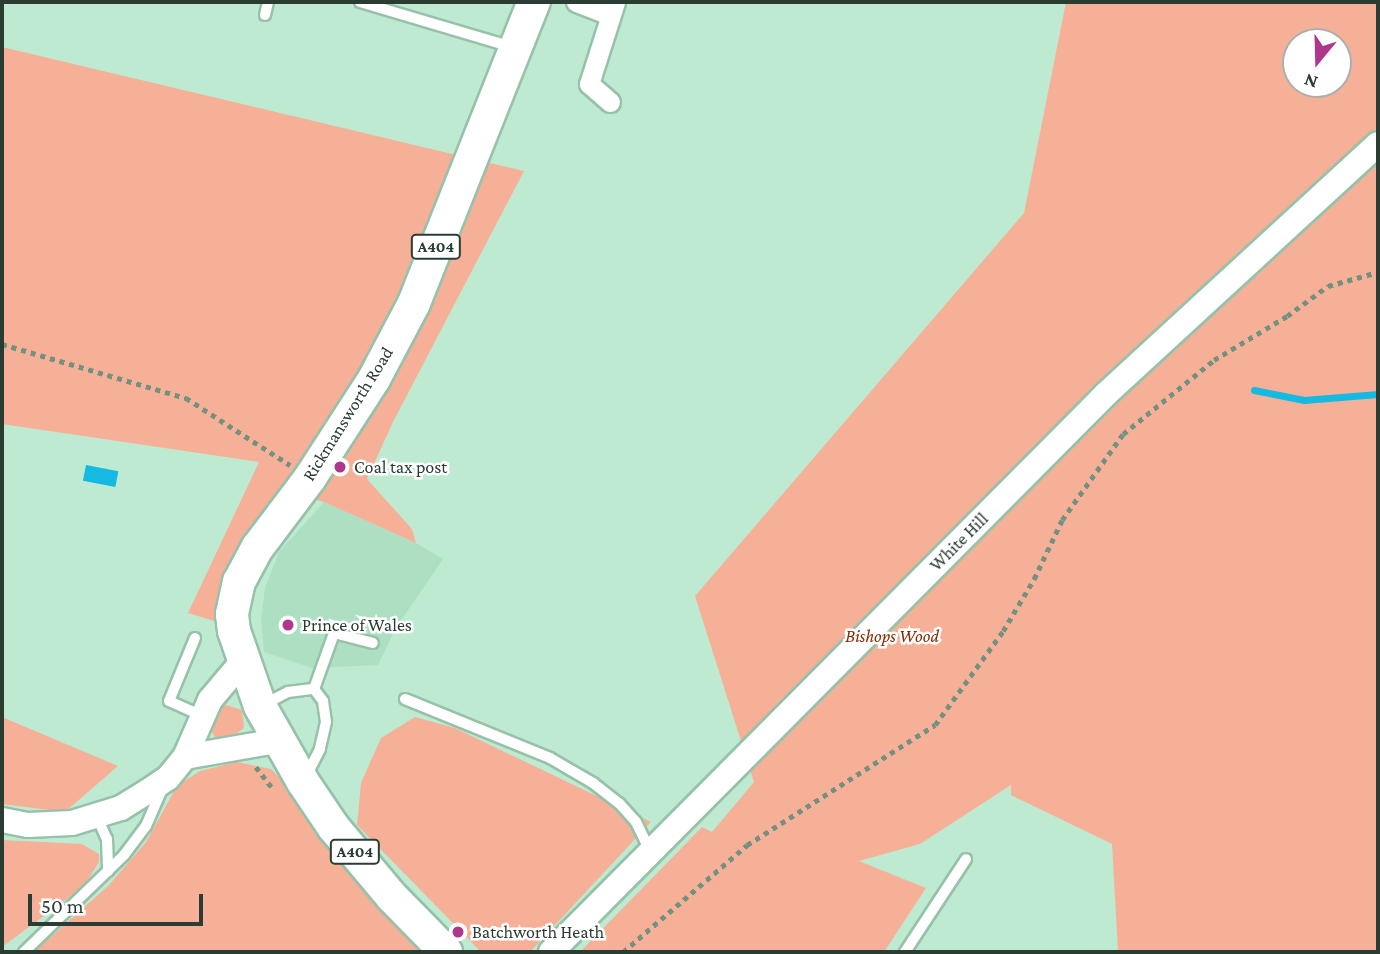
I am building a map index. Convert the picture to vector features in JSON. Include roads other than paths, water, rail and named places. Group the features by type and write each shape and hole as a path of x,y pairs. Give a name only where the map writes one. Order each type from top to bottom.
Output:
{"main road":[{"name":"Rickmansworth Road","path":"277,741 243,661 232,614 239,582 257,547 310,478 374,379 402,325 534,2"},
{"name":"A404","path":"277,741 334,828 392,897 446,952"}],"street":[{"path":"576,2 612,8 589,84 610,102"},
{"name":"White Hill","path":"551,952 1105,394 1378,144"},
{"path":"2,820 51,825 97,817 121,808 167,778 185,757 202,715 243,661"},
{"path":"185,757 277,741"}],"lane":[{"path":"265,15 268,2"},
{"path":"360,2 516,48"},
{"path":"314,689 334,633 373,643"},
{"path":"195,638 169,701 202,715"},
{"path":"260,706 288,692 314,689"},
{"path":"303,782 320,749 326,722 323,701 314,689"},
{"path":"405,699 551,758 593,783 619,803 636,822 651,853"},
{"path":"24,952 108,871 146,827 167,778"},
{"path":"97,817 107,839 108,871"},
{"path":"905,952 966,859"}],"water":[{"path":"86,465 118,471 115,487 83,481"}],"waterway":[{"path":"1254,390 1304,400 1378,394"}],"place":[{"name":"Coal tax post","path":"340,467"},
{"name":"Prince of Wales","path":"288,625"},
{"name":"Batchworth Heath","path":"458,932"}],"park label":[{"name":"Bishops Wood","path":"892,636"}]}
